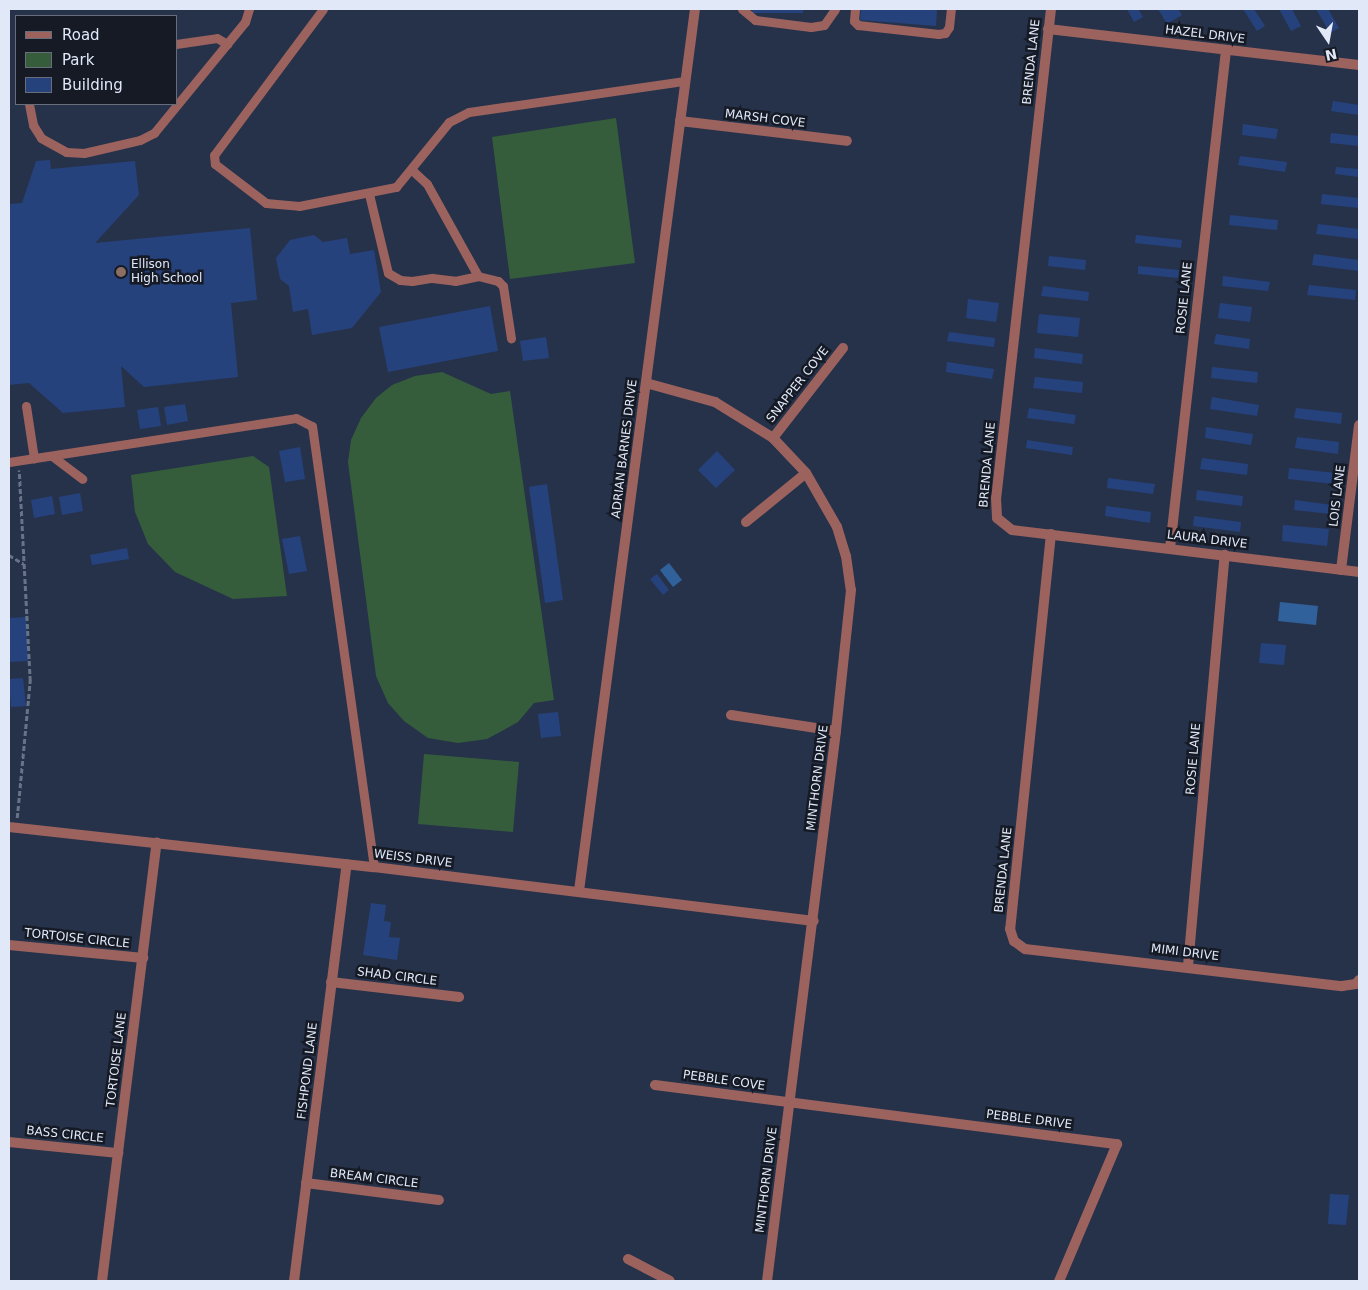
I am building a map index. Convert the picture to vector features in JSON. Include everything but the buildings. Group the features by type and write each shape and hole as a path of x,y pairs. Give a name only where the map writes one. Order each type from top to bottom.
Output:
{"street":[{"name":"ADRIAN BARNES DRIVE","path":"579,892 695,9"},
{"name":"BRENDA LANE","path":"1014,941 1010,929 1051,534 1012,530 997,518 995,510 1051,9"},
{"name":"HAZEL DRIVE","path":"1048,29 1359,65"},
{"name":"ROSIE LANE","path":"1170,548 1226,50"},
{"name":"MARSH COVE","path":"680,121 847,141"},
{"name":"SNAPPER COVE","path":"773,438 843,348"},
{"name":"MINTHORN DRIVE","path":"646,383 714,402 773,438 806,473 837,527 846,556 851,590 814,921 767,1281"},
{"name":"LOIS LANE","path":"1341,570 1359,424"},
{"path":"746,522 806,473"},
{"name":"LAURA DRIVE","path":"1051,534 1359,572"},
{"name":"ROSIE LANE","path":"1188,966 1225,556"},
{"path":"731,715 836,731"},
{"name":"WEISS DRIVE","path":"12,828 157,842 374,867 814,921"},
{"name":"TORTOISE LANE","path":"102,1281 157,842"},
{"name":"FISHPOND LANE","path":"294,1281 346,864"},
{"name":"MIMI DRIVE","path":"1014,941 1025,949 1188,966 1342,986 1358,982"},
{"name":"TORTOISE CIRCLE","path":"9,945 142,958"},
{"name":"SHAD CIRCLE","path":"331,982 459,997"},
{"name":"PEBBLE COVE","path":"655,1085 790,1103"},
{"name":"PEBBLE DRIVE","path":"790,1103 1117,1144 1059,1281"},
{"name":"BASS CIRCLE","path":"9,1142 118,1153"},
{"name":"BREAM CIRCLE","path":"306,1183 439,1200"},
{"path":"628,1259 670,1281"}],"lane":[{"path":"178,104 245,22 249,9"},
{"path":"323,9 214,154 215,164 266,203 299,206 369,194 396,187 412,170 449,122 469,112 685,81"},
{"path":"742,9 755,20 812,27 824,25 835,9"},
{"path":"855,9 854,21 863,27 938,34 945,33 951,9"},
{"path":"178,44 217,38 227,44"},
{"path":"29,105 33,125 50,146 66,152 84,152 121,146 154,133 177,105"},
{"path":"412,170 428,184 478,276"},
{"path":"369,194 388,273 400,280 432,278 455,281 478,276 498,281 503,286 511,338"},
{"path":"26,406 34,458"},
{"path":"9,462 296,418 312,426 374,867"},
{"path":"52,456 82,480"}],"path":[{"path":"12,828 29,714 19,461"},
{"path":"9,555 24,564"}],"green space":[{"path":"616,118 635,263 510,279 492,137"},
{"path":"442,372 491,394 510,391 554,700 534,703 518,722 487,739 458,743 428,738 404,721 388,703 376,676 348,462 351,440 361,418 376,398 392,385 415,376"},
{"path":"253,456 269,467 287,596 233,599 175,572 148,544 135,512 131,475"},
{"path":"424,754 519,762 513,832 418,824"}],"water":[{"path":"669,563 682,580 673,587 660,570"},
{"path":"1280,602 1318,606 1316,625 1278,621"}],"place":[{"name":"Ellison High School","path":"121,272"}]}
